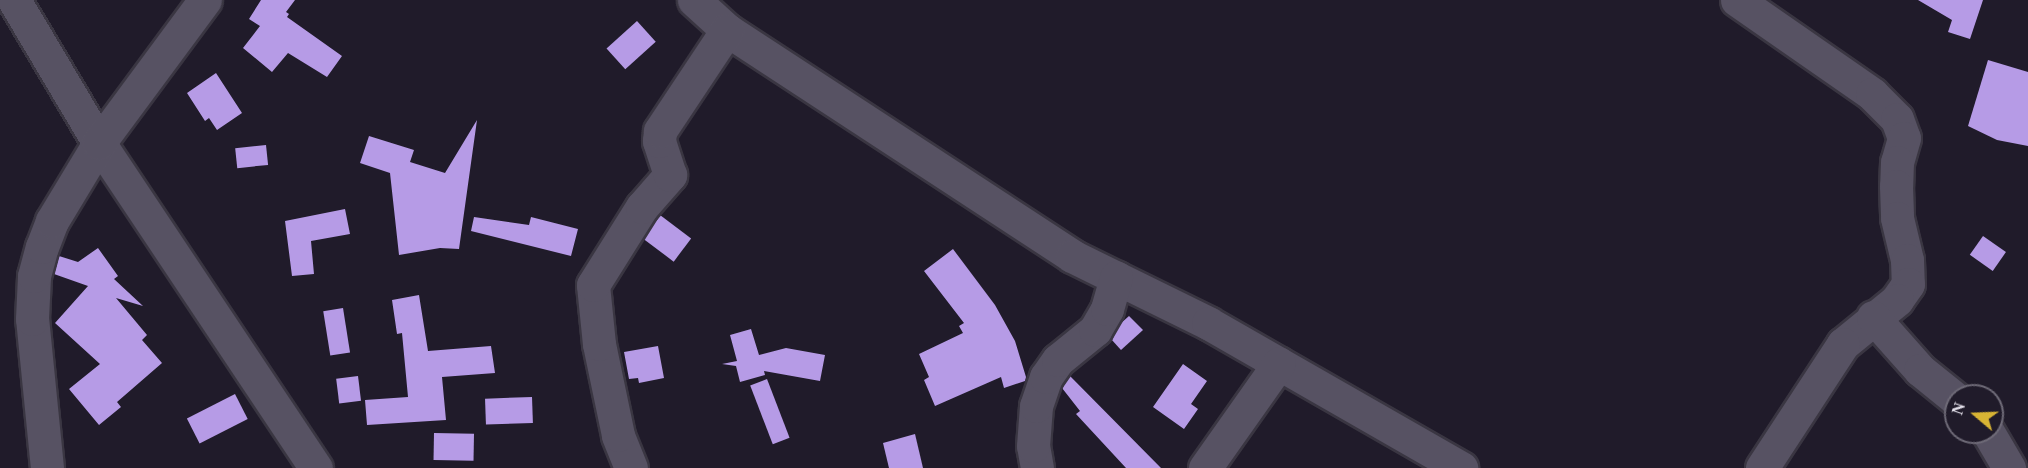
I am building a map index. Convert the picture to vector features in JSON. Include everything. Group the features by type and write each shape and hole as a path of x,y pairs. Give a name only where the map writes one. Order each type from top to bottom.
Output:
{"street":[{"path":"14,0 99,143 316,468"},
{"path":"47,468 32,319 34,276 52,220 99,143 205,0"},
{"path":"694,0 727,30 1072,256 1208,323 1461,468"},
{"path":"1737,0 1872,94 1897,119 1904,138 1897,170 1898,218 1908,260 1908,284 1897,300 1873,317 1843,344 1762,468"},
{"path":"630,468 618,435 599,344 593,285 642,207 670,175 659,141 660,131 727,30"},
{"path":"1037,468 1033,446 1036,406 1046,377 1058,360 1095,330 1107,309 1116,277"},
{"path":"1873,317 1920,370 1944,389"},
{"path":"1205,468 1279,363"},
{"path":"1995,444 2009,468"}],"building":[{"path":"261,0 295,0 286,12 289,14 287,17 342,56 327,77 288,53 272,72 243,48 260,26 249,19"},
{"path":"1918,0 1983,0 1970,39 1948,32 1952,20"},
{"path":"637,21 656,42 625,69 607,48"},
{"path":"1988,60 2028,72 2028,146 1997,140 1968,126"},
{"path":"216,73 242,113 217,130 209,118 205,121 187,93"},
{"path":"477,120 459,249 440,248 399,255 390,173 360,163 369,136 414,150 410,162 445,173"},
{"path":"266,145 268,165 237,168 235,148"},
{"path":"345,209 350,234 311,241 314,274 292,276 285,221"},
{"path":"660,215 691,238 674,262 643,238"},
{"path":"474,217 529,225 531,217 578,229 571,256 471,231"},
{"path":"1983,236 2006,252 1993,271 1970,255"},
{"path":"98,248 118,276 114,279 143,306 116,298 147,335 142,340 162,363 117,402 121,407 99,425 69,389 100,364 55,323 88,286 54,274 59,256 78,262"},
{"path":"953,249 995,305 1015,341 1026,377 1025,381 1004,388 1001,377 935,406 924,380 929,377 919,354 963,333 959,326 964,323 924,271"},
{"path":"419,295 428,351 491,346 495,373 442,377 446,420 367,425 365,400 408,397 402,333 397,334 392,300"},
{"path":"343,308 350,352 330,356 323,311"},
{"path":"1129,316 1143,330 1121,350 1111,339 1120,324"},
{"path":"751,329 759,355 786,348 825,355 820,381 764,371 765,375 740,382 736,366 722,364 737,361 730,335"},
{"path":"658,346 664,378 639,383 638,378 629,379 624,352"},
{"path":"1183,364 1207,381 1191,404 1198,409 1184,429 1153,407"},
{"path":"358,376 361,401 339,403 336,379"},
{"path":"1070,376 1161,468 1126,468 1076,414 1080,411 1062,388"},
{"path":"767,379 790,438 773,444 750,385"},
{"path":"235,394 248,419 200,443 187,419"},
{"path":"532,397 533,423 486,425 485,399"},
{"path":"434,433 474,434 474,461 434,460"},
{"path":"915,434 923,468 889,468 883,443"}]}
